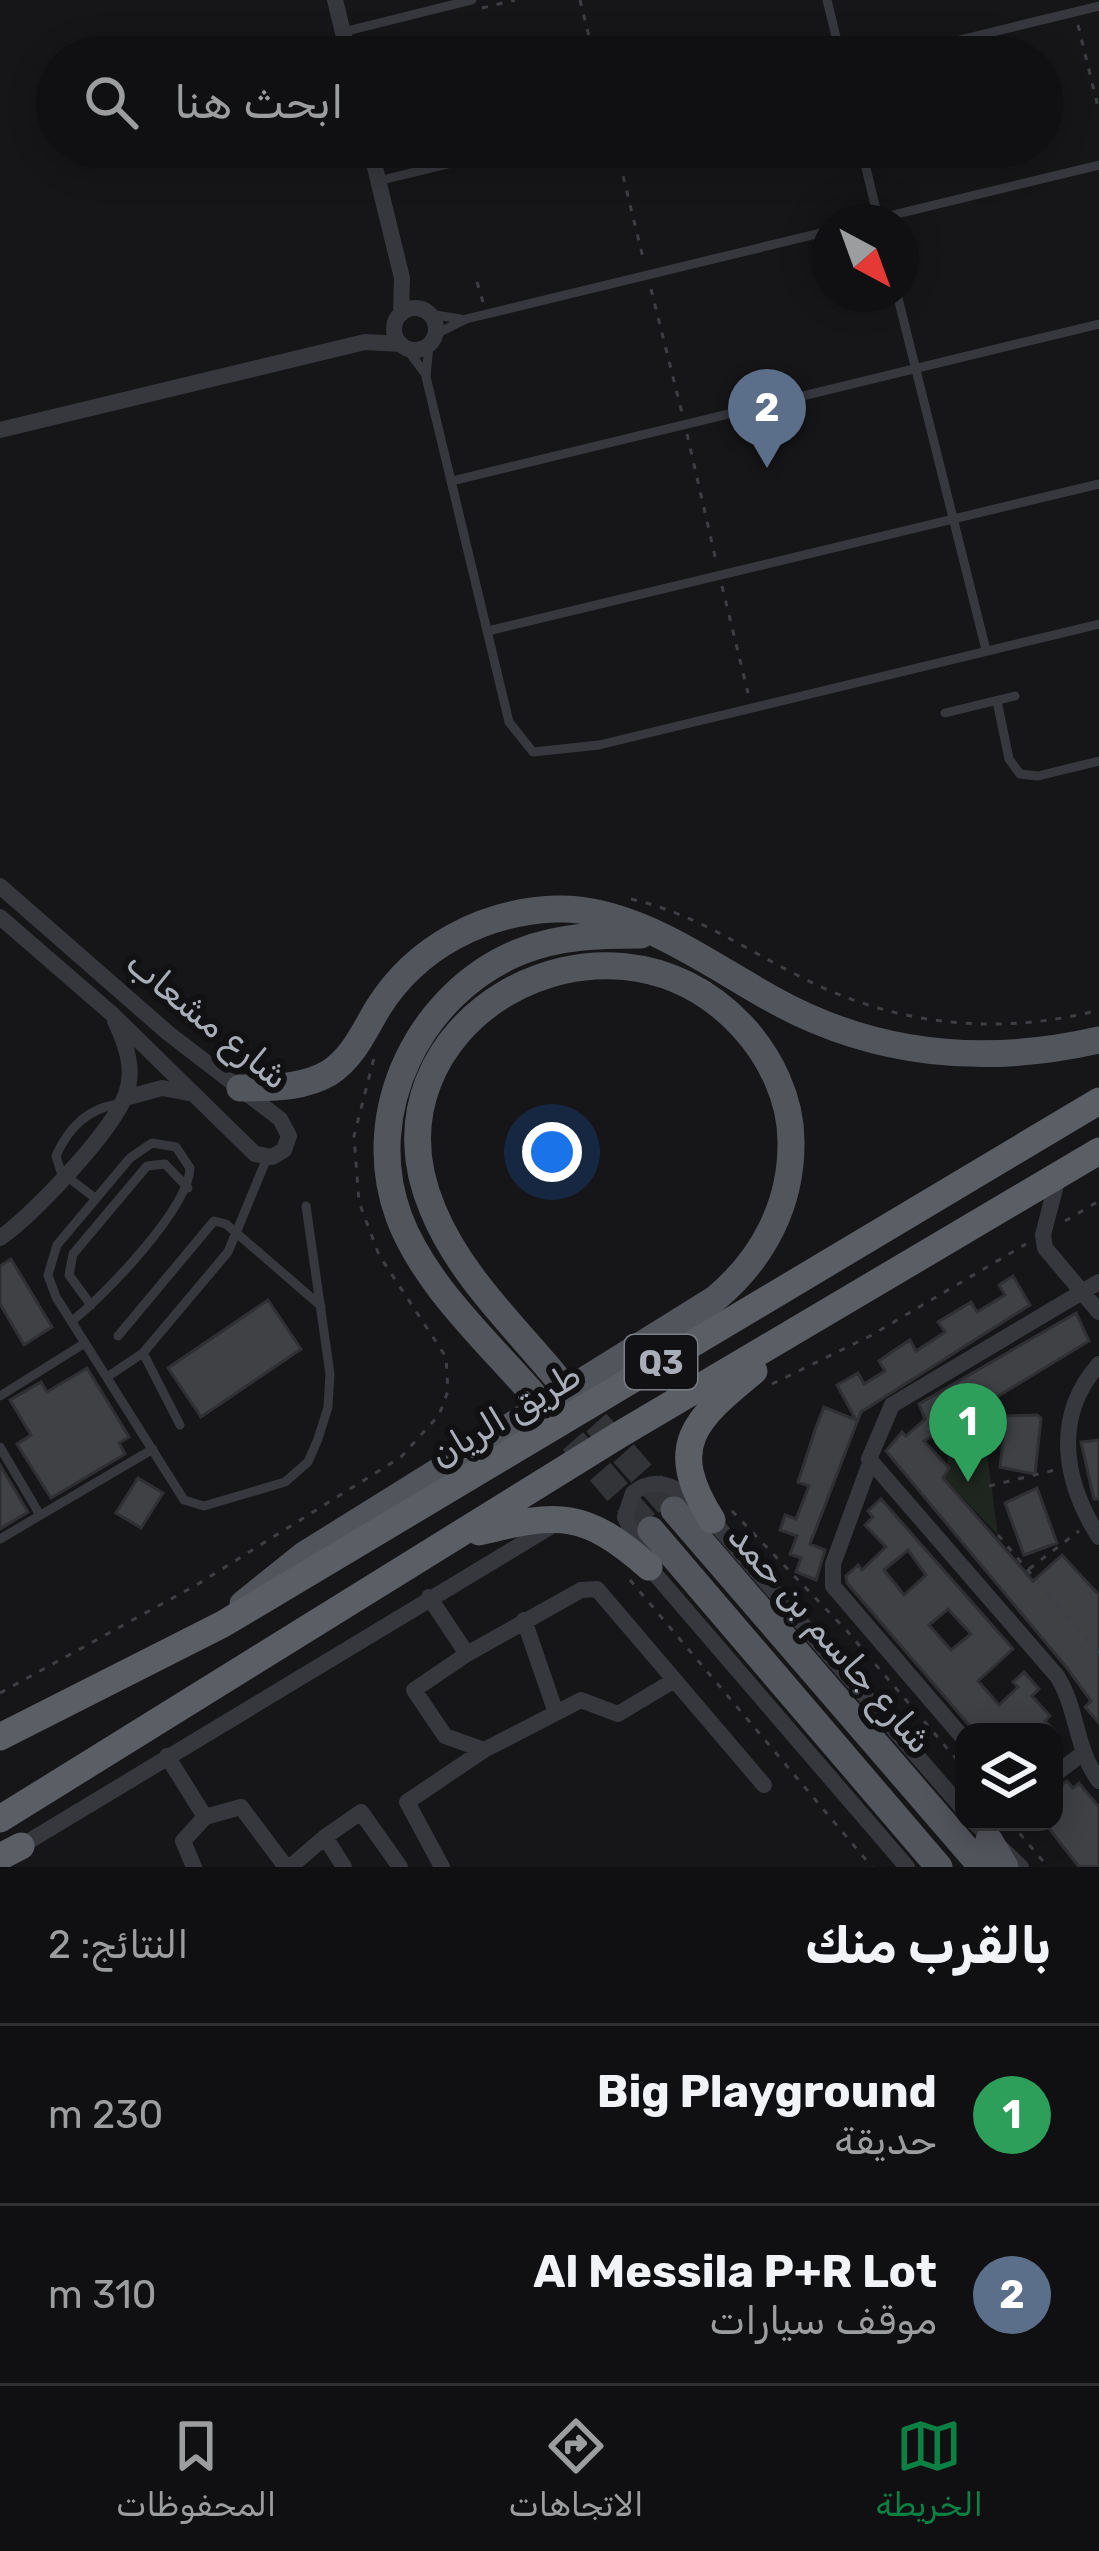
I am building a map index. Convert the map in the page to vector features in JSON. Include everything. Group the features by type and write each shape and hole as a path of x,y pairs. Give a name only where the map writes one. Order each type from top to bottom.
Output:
{"highway":[{"name":"طريق الريان","path":"0,1737 224,1624 1099,1100"},
{"name":"Q3","path":"0,1819 451,1539 1084,1161"},
{"path":"712,1520 687,1462 697,1423 822,1316"},
{"path":"451,1539 524,1521 566,1518 601,1528 650,1567"}],"main road":[{"path":"240,1088 300,1085 333,1070 409,969 464,930 517,914 562,909 614,918 822,1024 933,1053 953,1063 1007,1064 1099,1054"},
{"path":"532,1394 410,1241 388,1166 392,1103 423,1033 458,991 490,967 551,941 651,935"},
{"path":"224,1624 304,1555 715,1299 747,1269 769,1236 785,1193 791,1132 765,1056 739,1022 688,982 622,964 559,968 499,995 452,1045 424,1104 422,1170 433,1213 493,1302 557,1378"},
{"path":"933,1053 1024,1054 1099,1040"},
{"name":"شارع جاسم بن حمد","path":"674,1510 989,1838"},
{"name":"شارع جاسم بن حمد","path":"651,1530 939,1867"},
{"path":"989,1838 1005,1867"}],"street":[{"path":"335,0 344,36"},
{"path":"375,168 402,278 398,319 404,346"},
{"path":"0,430 365,342 404,346 432,340 426,312 402,278"},
{"path":"365,342 398,319 426,312"},
{"name":"شارع مشعاب","path":"0,886 168,1033 286,1127 286,1145 267,1158 255,1154 112,1014 0,917"},
{"path":"0,1238 65,1175 122,1101 128,1057 112,1014"},
{"path":"122,1101 162,1088 200,1096"},
{"path":"1084,1161 1043,1235 1045,1248 1099,1312"},
{"path":"955,1728 833,1586 832,1564 892,1405 1099,1282"},
{"path":"1094,1530 1069,1466 1074,1404 1099,1364"},
{"path":"870,1463 1057,1676 1070,1701 1083,1753 1099,1781"},
{"name":"شارع جاسم بن حمد","path":"650,1567 626,1517 627,1501 640,1487 657,1482 673,1486 712,1520 955,1800"},
{"path":"10,1851 566,1518"},
{"path":"650,1567 908,1867"},
{"path":"484,1750 445,1736 414,1690 524,1620 581,1590 597,1589 764,1784"},
{"path":"429,1597 466,1654"},
{"path":"524,1620 556,1713"},
{"path":"442,1867 407,1802 484,1750 581,1700 619,1714 673,1681"},
{"path":"1063,1768 1083,1753"},
{"path":"166,1756 205,1817"},
{"path":"194,1867 183,1841 205,1817 242,1808 288,1867 362,1812 400,1867"},
{"path":"325,1837 344,1867"},
{"name":"شارع جاسم بن حمد","path":"989,1838 1022,1867"}],"lane":[{"path":"343,32 472,0"},
{"path":"826,0 835,36"},
{"path":"976,36 1099,6"},
{"path":"919,210 1099,165"},
{"path":"378,181 432,168"},
{"path":"867,168 875,204"},
{"path":"426,377 432,340 466,319 811,234"},
{"path":"426,312 466,319"},
{"path":"901,312 986,650"},
{"path":"452,481 1099,324"},
{"path":"404,346 426,377 512,732 524,747 544,755 1099,624"},
{"path":"488,631 1099,484"},
{"path":"945,713 1015,696"},
{"path":"997,701 1009,759 1020,774 1038,776 1099,761"},
{"path":"72,1321 91,1305 188,1188 190,1168 185,1156 164,1142 152,1143 130,1158 95,1198 48,1264 50,1285 72,1321 86,1343 110,1375 153,1449 193,1506 235,1498 297,1476 308,1462 328,1407 330,1374 306,1206"},
{"path":"110,1375 143,1353 228,1252 267,1158"},
{"path":"91,1305 72,1282 70,1261 103,1217 152,1164 170,1167 188,1188"},
{"path":"65,1175 95,1198"},
{"path":"118,1336 206,1225 222,1222 322,1306"},
{"path":"0,1396 86,1343"},
{"path":"143,1353 180,1425"},
{"path":"0,1448 40,1515"},
{"path":"0,1539 153,1449"}],"path":[{"path":"580,0 589,36"},
{"path":"1075,12 1099,111"},
{"path":"0,1693 197,1584 401,1457 439,1415 448,1391 446,1357 379,1256 356,1184 356,1115 379,1048"},
{"path":"989,1486 1069,1466"},
{"path":"1028,1570 1094,1530"},
{"path":"998,1534 1099,1654"},
{"path":"620,1568 872,1867"},
{"path":"989,1838 1048,1867"}],"shaded area":[{"path":"952,1435 985,1438 998,1535 945,1479"}],"building":[{"path":"11,1259 52,1327 24,1345 0,1304 0,1266"},
{"path":"1013,1276 1030,1305 861,1412 810,1544 825,1550 816,1580 796,1572 801,1558 790,1554 797,1536 780,1530 785,1515 796,1519 809,1486 798,1482 816,1427 824,1407 856,1420 837,1385 858,1373 864,1384 885,1371 879,1361 910,1340 916,1351 945,1332 938,1322 971,1302 977,1312 1005,1295 999,1285"},
{"path":"268,1300 301,1349 201,1417 168,1368"},
{"path":"1076,1313 1089,1341 924,1441 949,1468 943,1478 1033,1581 1062,1555 1099,1595 1099,1723 1085,1707 1091,1701 1067,1668 886,1451 902,1432 906,1436 925,1419 919,1404"},
{"path":"87,1368 129,1437 119,1443 125,1454 51,1498 17,1444 31,1435 10,1400 41,1382 47,1392"},
{"path":"1006,1416 1041,1418 1035,1474 1000,1467"},
{"path":"1099,1440 1099,1499 1094,1499 1081,1442"},
{"path":"0,1465 28,1512 0,1529"},
{"path":"138,1478 163,1493 141,1528 116,1513"},
{"path":"1037,1488 1057,1543 1024,1555 1005,1503"},
{"path":"881,1499 1013,1649 978,1681 999,1705 1018,1687 1013,1682 1024,1672 1039,1689 1032,1696 1050,1716 1047,1723 967,1723 847,1583 846,1576 858,1565 862,1570 886,1547 865,1525 873,1517 868,1511","holes":["908,1550 926,1575 904,1595 884,1570","948,1609 971,1634 951,1650 929,1625"]},
{"path":"1067,1781 1073,1788 1079,1783 1099,1807 1099,1867 1079,1867 1051,1831 1063,1831 1063,1784"}],"tunnel":[{"path":"569,1392 674,1510"},
{"path":"546,1410 651,1530"}],"place":[{"name":"Al Messila P+R Lot","path":"767,468"},
{"name":"Big Playground","path":"968,1482"}]}
